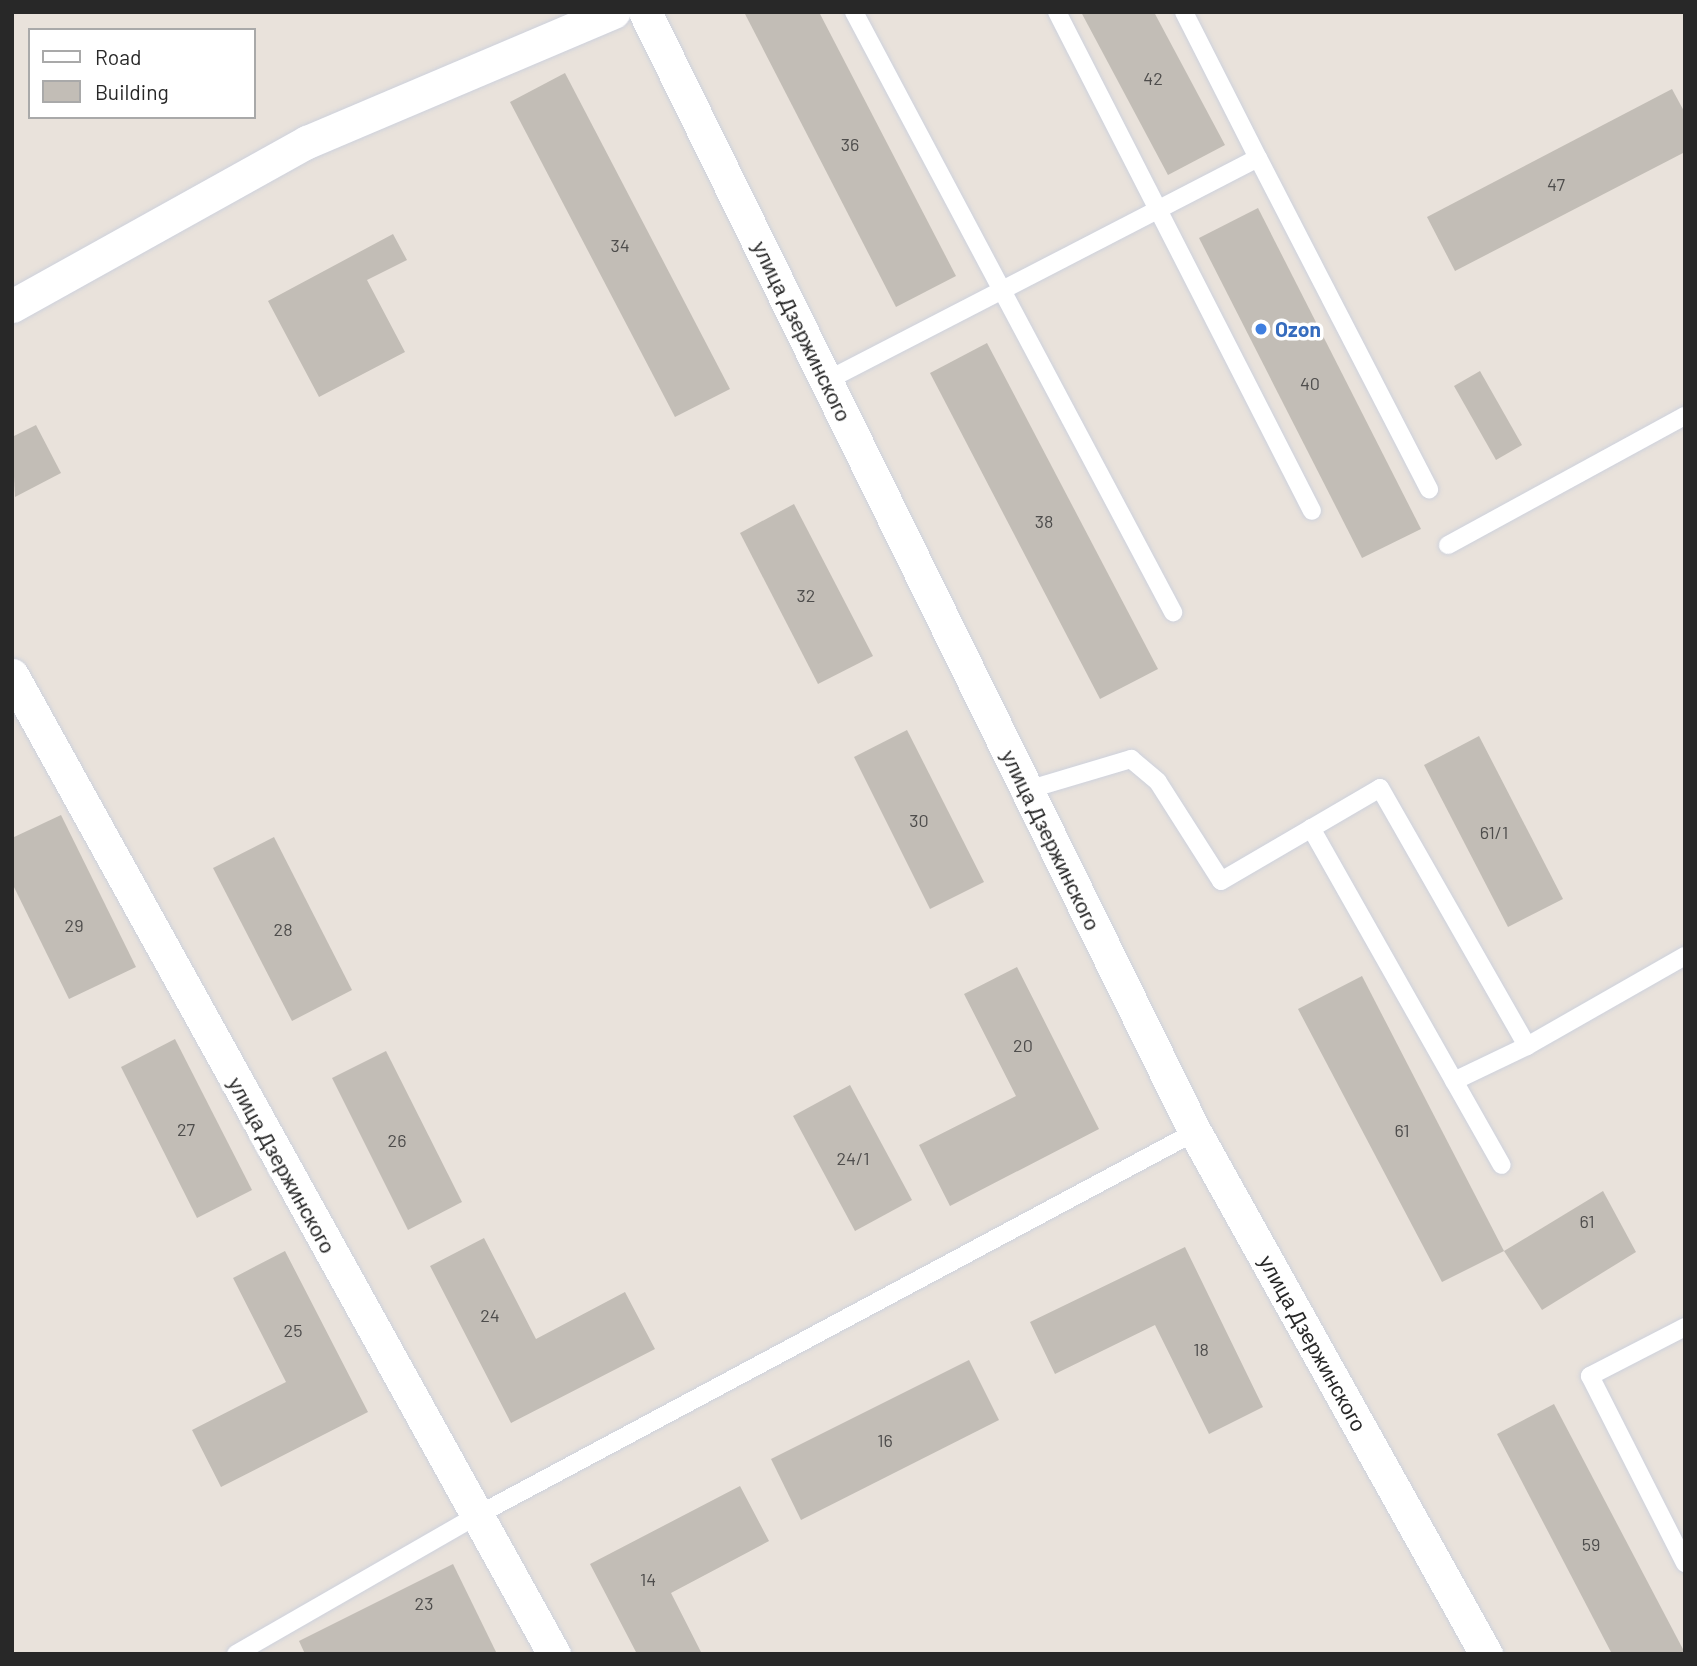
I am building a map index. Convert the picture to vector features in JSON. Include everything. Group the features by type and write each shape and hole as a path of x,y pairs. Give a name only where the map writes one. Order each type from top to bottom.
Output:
{"street":[{"path":"12,306 307,142 614,12"},
{"name":"улица Дзержинского","path":"645,12 1195,1132 1486,1654"},
{"name":"улица Дзержинского","path":"12,675 554,1654"}],"lane":[{"path":"854,12 1173,612"},
{"path":"1057,12 1312,511"},
{"path":"1184,12 1429,489"},
{"path":"826,381 1258,158"},
{"path":"1448,545 1685,416"},
{"path":"1027,790 1131,759 1158,782 1221,881 1380,788 1527,1046"},
{"path":"1311,828 1502,1165"},
{"path":"1454,1081 1527,1046 1685,956"},
{"path":"236,1654 476,1516 1195,1132"},
{"path":"1685,1327 1590,1377 1685,1563"}],"building":[{"path":"744,12 819,12 956,276 896,307"},
{"path":"1081,12 1154,12 1225,145 1168,175"},
{"path":"565,73 730,389 675,417 510,102"},
{"path":"1672,89 1685,113 1685,152 1455,271 1427,217"},
{"path":"1258,208 1421,529 1362,558 1199,238"},
{"path":"393,234 407,260 367,280 405,352 319,397 268,301"},
{"path":"987,343 1158,669 1100,699 930,373"},
{"path":"1480,371 1522,445 1496,460 1454,386"},
{"path":"36,425 61,473 15,497 12,437"},
{"path":"794,504 873,656 818,684 740,533"},
{"path":"907,730 984,882 930,909 854,757"},
{"path":"1479,736 1563,899 1508,927 1424,765"},
{"path":"61,815 136,967 69,999 12,883 12,838"},
{"path":"274,837 352,990 292,1021 213,868"},
{"path":"1017,967 1099,1129 950,1206 919,1145 1016,1096 964,994"},
{"path":"1362,976 1504,1251 1442,1282 1298,1009"},
{"path":"175,1039 252,1190 197,1218 121,1067"},
{"path":"386,1051 462,1202 408,1230 332,1078"},
{"path":"850,1085 912,1200 855,1231 793,1116"},
{"path":"1603,1191 1636,1252 1542,1310 1504,1251"},
{"path":"484,1238 536,1339 625,1292 655,1349 511,1423 430,1266"},
{"path":"1185,1247 1263,1407 1209,1434 1155,1325 1055,1374 1030,1322"},
{"path":"285,1251 368,1412 221,1487 192,1430 286,1382 233,1278"},
{"path":"969,1360 999,1420 801,1520 771,1459"},
{"path":"1554,1404 1685,1654 1612,1654 1497,1434"},
{"path":"740,1486 769,1541 671,1593 702,1654 637,1654 590,1564"},
{"path":"453,1564 497,1654 305,1654 299,1641"}],"place":[{"name":"Ozon","path":"1261,329"}]}
